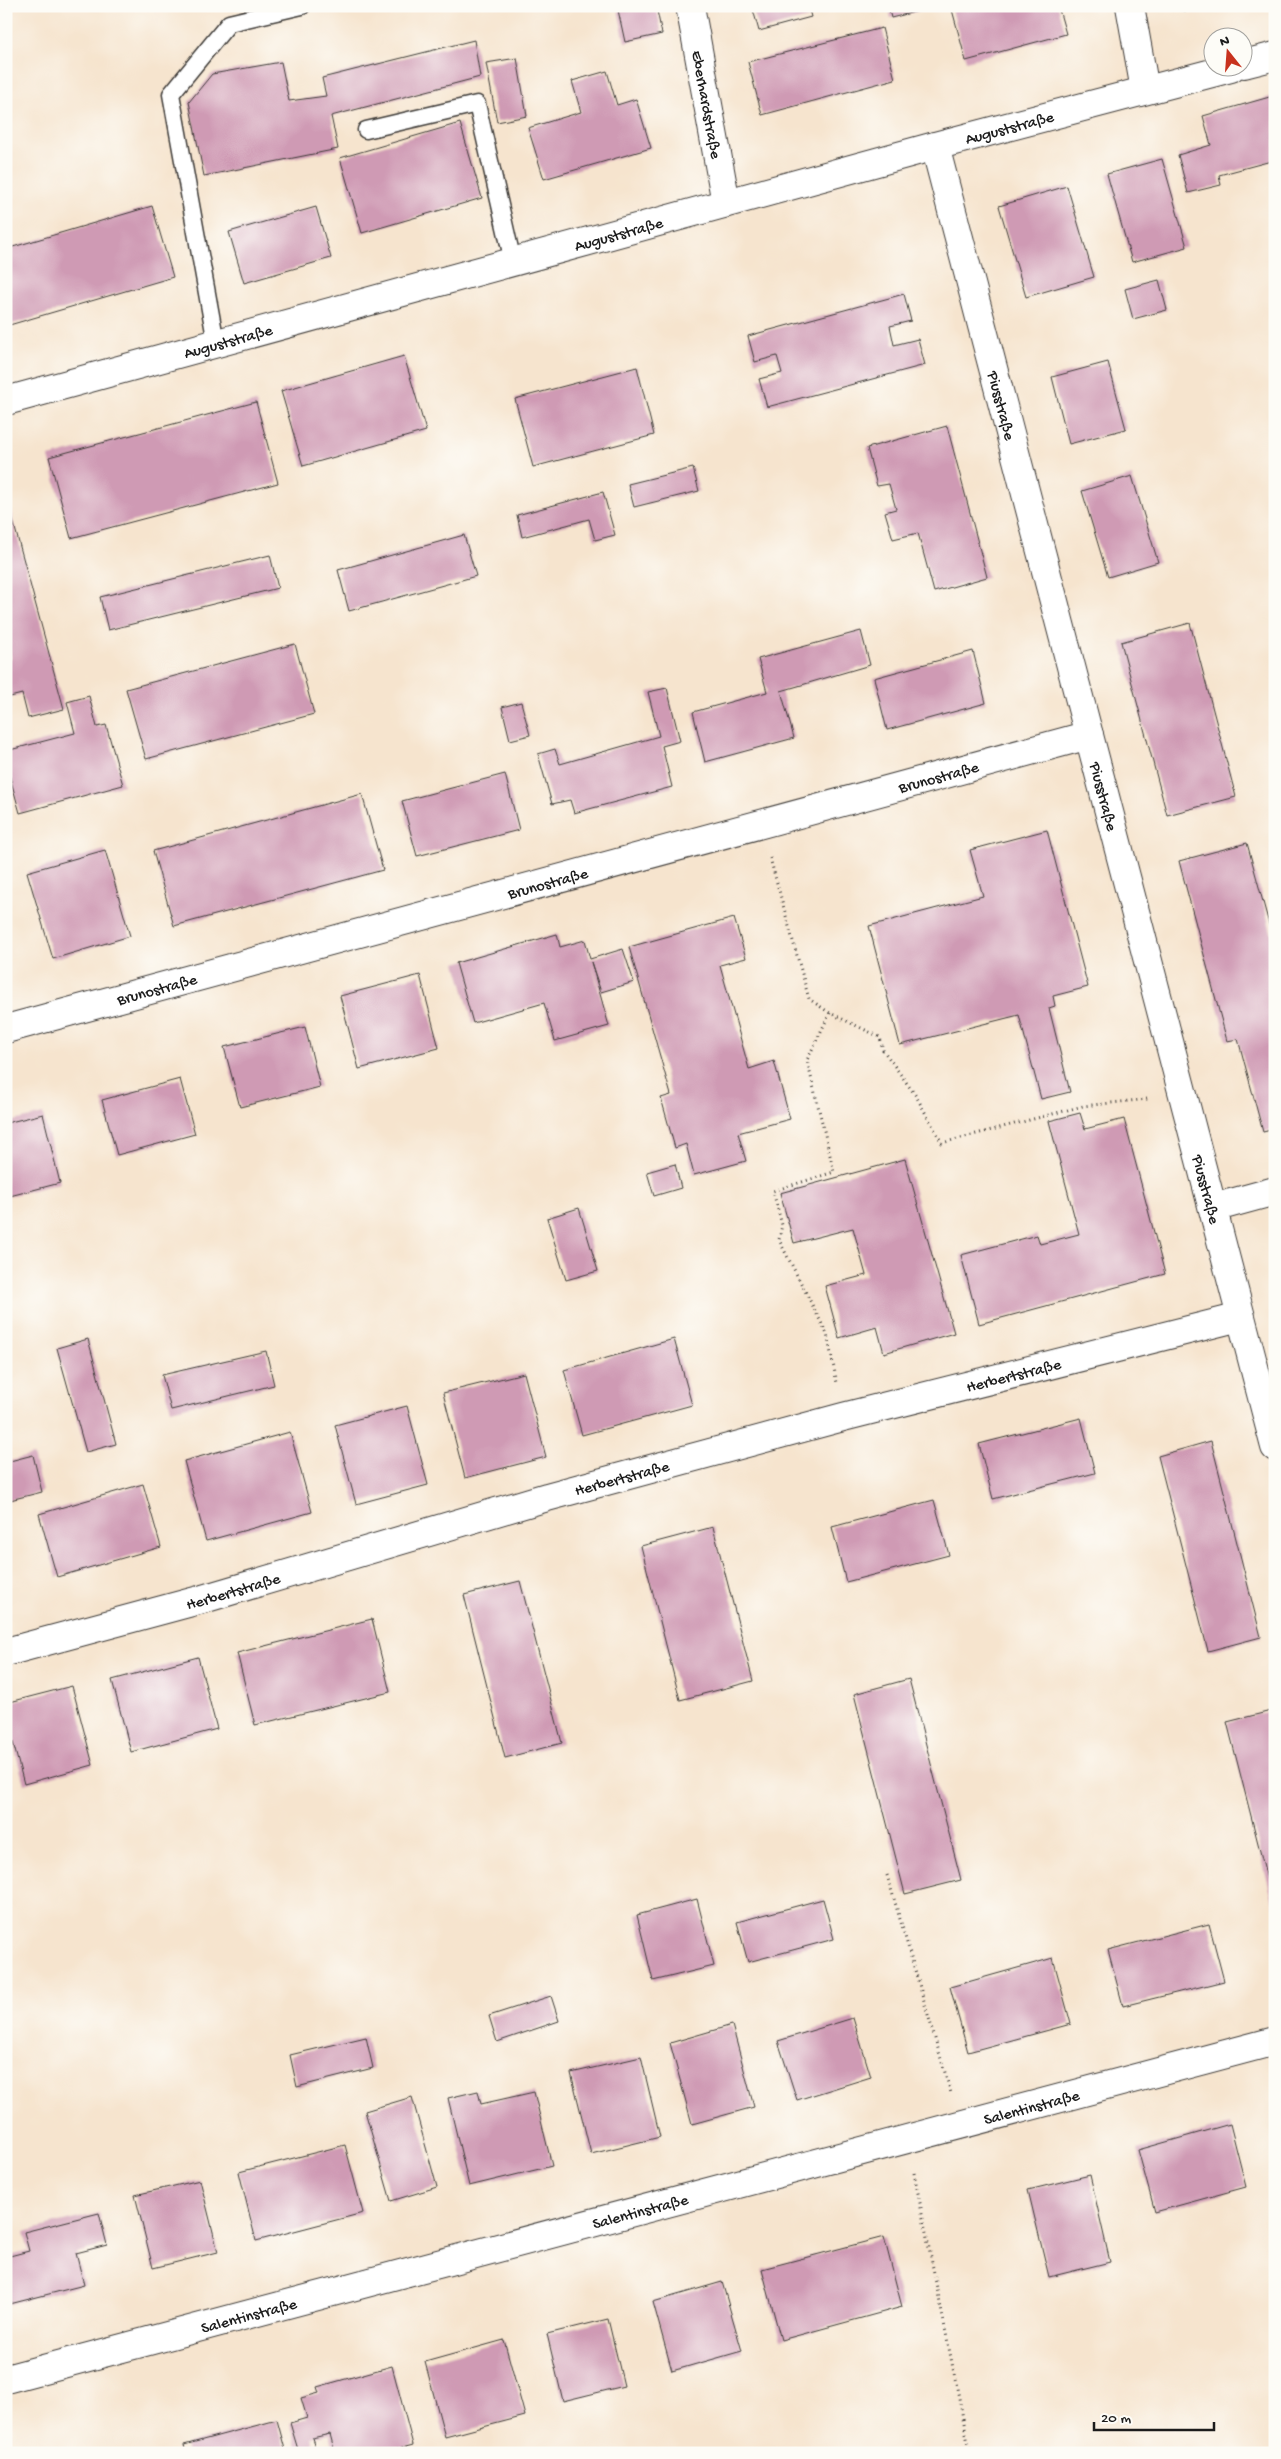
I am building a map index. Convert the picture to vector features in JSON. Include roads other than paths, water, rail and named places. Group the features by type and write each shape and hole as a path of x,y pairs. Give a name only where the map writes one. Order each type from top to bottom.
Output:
{"street":[{"name":"Eberhardstraße","path":"690,6 726,203"},
{"path":"1130,6 1145,90"},
{"path":"1254,61 1275,56"},
{"name":"Auguststraße","path":"6,400 935,146 1204,75"},
{"name":"Piusstraße","path":"935,146 1275,1447"},
{"name":"Brunostraße","path":"6,1029 1089,735"},
{"path":"1213,1208 1275,1191"},
{"name":"Herbertstraße","path":"6,1652 202,1599 547,1497 843,1417 1240,1317"},
{"name":"Salentinstraße","path":"6,2379 1275,2041"}],"lane":[{"path":"216,343 172,94 229,23 302,6"},
{"path":"366,130 477,104 513,262"}]}
